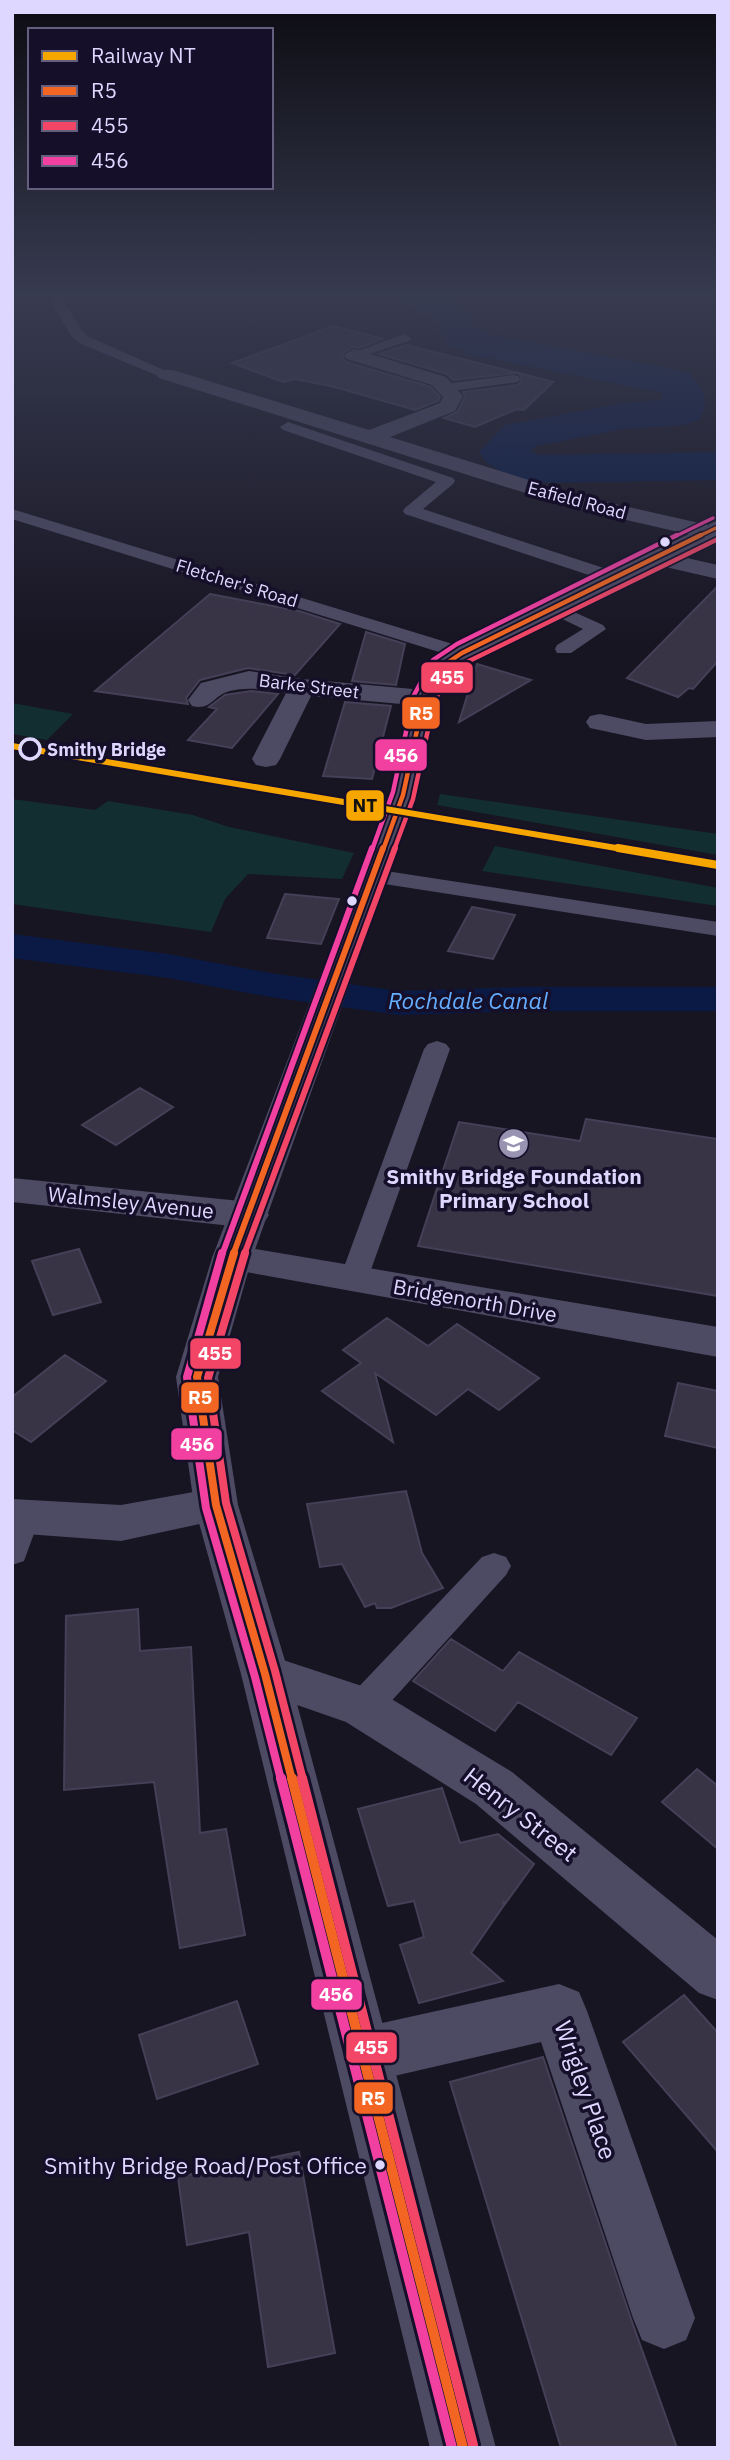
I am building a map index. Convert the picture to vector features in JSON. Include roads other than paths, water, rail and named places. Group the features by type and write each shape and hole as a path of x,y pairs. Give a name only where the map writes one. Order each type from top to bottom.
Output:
{"street":[{"name":"Eafield Road","path":"280,410 578,502 713,530"},
{"path":"369,438 441,410"},
{"path":"463,2448 265,1674 216,1505 197,1377 241,1237 403,795 424,698 441,667 462,653 713,530"},
{"path":"656,558 718,572"},
{"name":"Barke Street","path":"201,700 210,689 248,679 302,687 424,698"},
{"path":"266,760 302,687"},
{"path":"600,722 646,732 718,729"},
{"name":"Walmsley Avenue","path":"12,1190 241,1237"},
{"name":"Bridgenorth Drive","path":"241,1237 354,1278 718,1342"},
{"path":"16,1528 121,1523 216,1505"},
{"name":"Henry Street","path":"265,1674 363,1707 494,1787 718,1974"},
{"name":"Wrigley Place","path":"364,2055 559,2011 664,2318"}],"lane":[{"path":"288,427 447,481 411,511 616,578"},
{"name":"Fletcher's Road","path":"12,514 462,653"},
{"path":"554,608 597,629 564,649"},
{"path":"373,876 718,929"},
{"path":"354,1278 438,1049"},
{"path":"363,1707 494,1566"}],"waterway":[{"path":"683,410 683,412 623,416 521,435 502,452 518,463 538,469 718,466"},
{"name":"Rochdale Canal","path":"12,946 168,966 270,985 399,1003 525,999 718,999"}],"rail line":[{"name":"NT","path":"12,746 718,865"}],"place":[{"name":"Smithy Bridge","path":"30,749"},
{"name":"Smithy Bridge Foundation Primary School","path":"514,1144"},
{"name":"Smithy Bridge Road/Post Office","path":"380,2165"}]}
